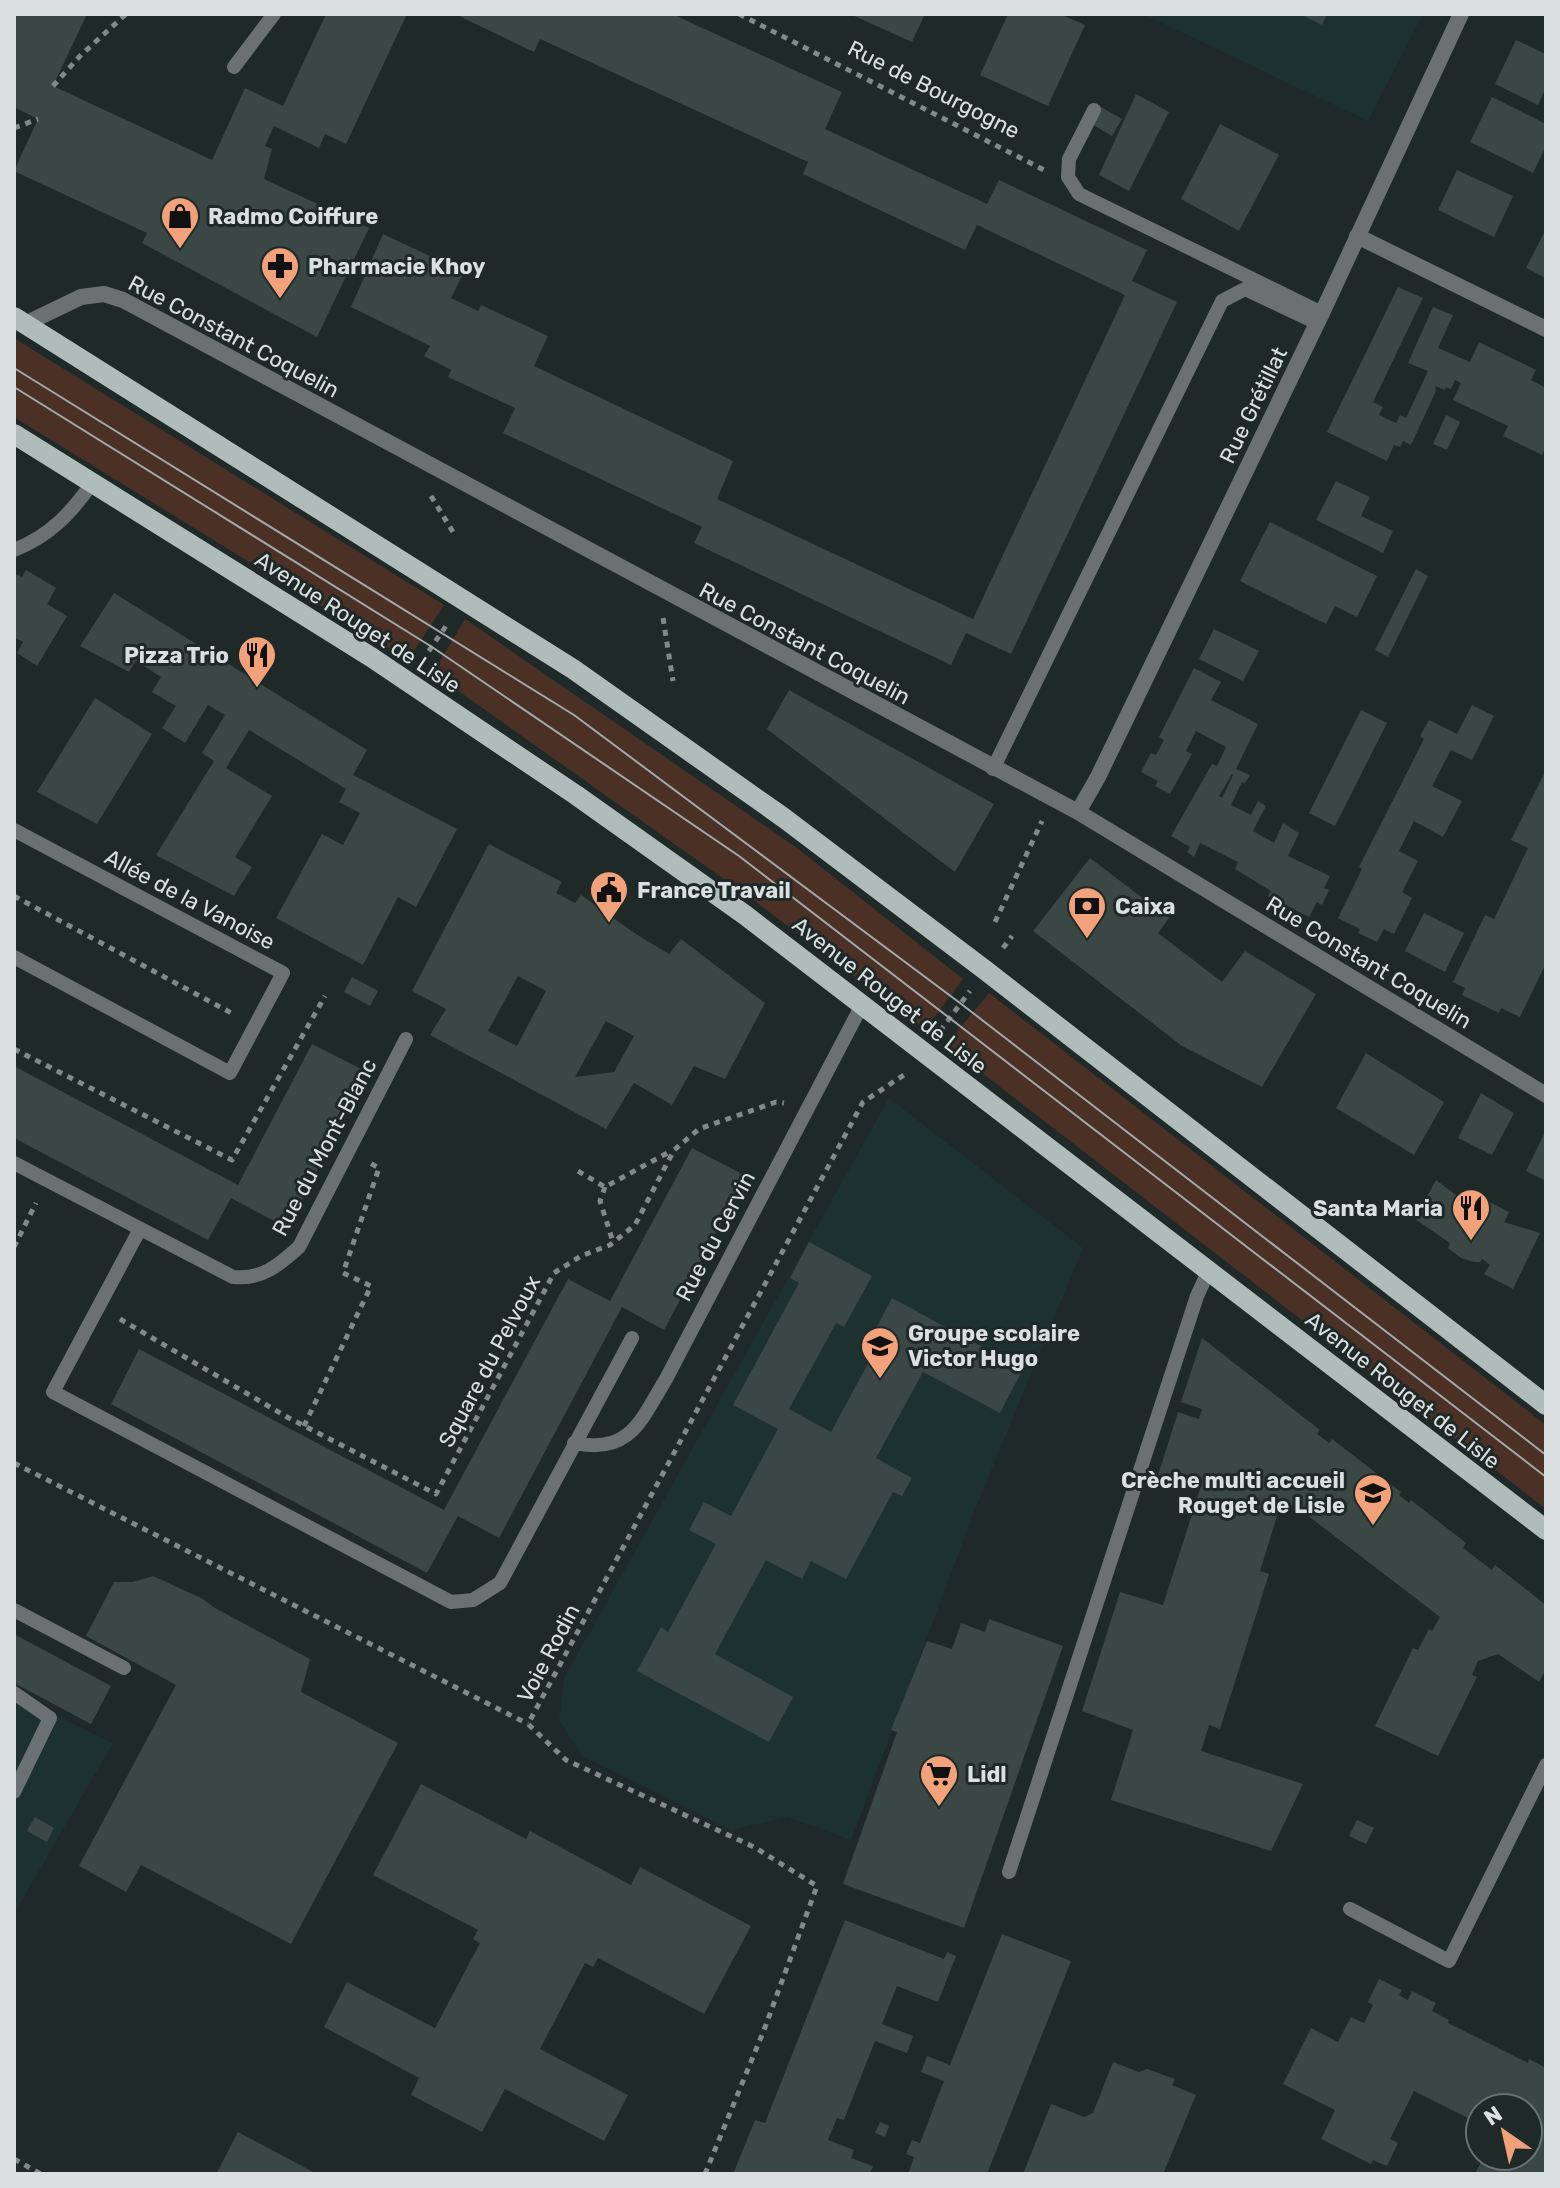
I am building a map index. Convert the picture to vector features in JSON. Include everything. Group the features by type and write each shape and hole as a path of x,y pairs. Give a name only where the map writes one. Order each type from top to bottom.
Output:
{"main road":[{"path":"20,320 573,669 784,818 1546,1405"},
{"name":"Avenue Rouget de Lisle","path":"14,434 408,682 693,878 863,1003 1546,1530"}],"street":[{"name":"Rue Grétillat","path":"1078,812 1098,777 1319,318 1461,14"},
{"path":"1357,236 1546,329"},
{"name":"Rue Constant Coquelin","path":"20,320 81,297 104,294 123,300 1078,812 1546,1095"}],"lane":[{"path":"234,67 274,14"},
{"path":"1094,110 1069,159 1068,177 1079,194 1319,318"},
{"path":"993,769 1222,301 1245,289 1319,318"},
{"path":"14,550 53,529 70,514 93,482"},
{"name":"Allée de la Vanoise","path":"14,830 283,973 230,1073 14,957"},
{"name":"Rue du Cervin","path":"574,1443 596,1448 633,1433 666,1379 863,1003"},
{"name":"Rue du Mont-Blanc","path":"14,1163 233,1277 248,1278 272,1271 299,1247 406,1039"},
{"path":"140,1229 53,1392 451,1602 473,1600 500,1583 632,1338"},
{"path":"1009,1872 1197,1296 1209,1270"},
{"path":"14,1610 124,1668"},
{"path":"14,1693 50,1718 14,1792"},
{"path":"1350,1909 1449,1961 1546,1765"}],"path":[{"path":"53,86 126,14"},
{"name":"Rue de Bourgogne","path":"739,14 1047,172 1068,177"},
{"path":"14,128 38,119"},
{"path":"659,589 673,681"},
{"path":"408,682 464,600"},
{"path":"995,922 1053,799"},
{"path":"14,896 255,1026"},
{"path":"14,1049 232,1160 325,996"},
{"name":"Voie Rodin","path":"705,2174 764,2030 817,1886 754,1847 566,1760 528,1724 863,1102 906,1075 924,1051"},
{"name":"Square du Pelvoux","path":"99,1307 304,1426 436,1494 554,1273 581,1256 613,1242 635,1225 674,1150 699,1129 776,1102 808,1106"},
{"path":"613,1242 600,1201 605,1187 674,1150"},
{"path":"304,1426 371,1286 343,1273 379,1168"},
{"path":"578,1171 605,1187"},
{"path":"14,1247 48,1181"},
{"path":"14,1463 528,1724"},
{"path":"14,2159 41,2174"}],"shaded area":[{"path":"1143,14 1423,14 1368,121"},
{"path":"14,338 444,605 408,660 14,417"},
{"path":"465,619 797,848 963,979 925,1030 752,899 433,673"},
{"path":"989,993 1546,1425 1546,1509 946,1045"},
{"name":"Groupe scolaire Victor Hugo","path":"889,1098 1083,1248 974,1512 851,1840 788,1817 731,1830 582,1756 559,1720 564,1678"},
{"path":"14,1695 113,1743 14,1914"}],"building":[{"path":"14,14 87,14 53,86 212,160 245,88 283,106 326,14 407,14 346,144 325,134 319,148 274,126 265,146 272,149 264,179 369,228 317,337 142,243 147,233 14,171 38,119 14,107"},
{"path":"455,14 672,14 842,92 825,129 987,204 999,180 1147,250 1132,281 1177,302 1011,654 966,633 951,665 694,543 702,527 503,433 515,408 448,377 451,370 424,356 430,346 351,307 383,234 464,272 451,298 478,311 481,305 548,336 534,366 733,461 717,499 973,619 1125,295 977,225 965,250 803,174 808,162 540,39 534,52"},
{"path":"850,14 925,14 912,42"},
{"path":"1008,14 1060,14 1085,25 1048,106 980,75"},
{"path":"1300,14 1327,14 1322,25"},
{"path":"1516,40 1546,54 1546,87 1538,105 1495,84"},
{"path":"1136,94 1169,112 1129,191 1099,175"},
{"path":"1492,97 1546,124 1546,146 1533,173 1470,142"},
{"path":"1099,106 1122,119 1112,136 1090,123"},
{"path":"1220,124 1279,155 1239,231 1181,199"},
{"path":"1457,170 1513,196 1494,237 1438,210"},
{"path":"1546,234 1546,278 1526,268"},
{"path":"1398,287 1423,298 1373,402 1383,407 1379,415 1396,423 1400,415 1406,418 1428,371 1408,363 1433,307 1453,315 1438,348 1470,362 1479,342 1536,370 1531,380 1546,388 1546,446 1542,455 1503,436 1508,426 1453,400 1461,383 1455,380 1451,389 1435,386 1436,391 1411,445 1403,441 1400,447 1394,445 1387,461 1327,432"},
{"path":"1446,415 1460,422 1447,450 1433,444"},
{"path":"1336,481 1370,497 1361,516 1393,531 1383,553 1316,520"},
{"path":"1270,522 1377,576 1357,617 1335,606 1326,624 1240,581"},
{"path":"1416,569 1428,576 1388,657 1375,650"},
{"path":"26,570 56,588 47,604 67,616 37,666 17,653 23,642 14,637 14,573 22,577"},
{"path":"114,593 367,750 353,775 457,829 416,907 398,897 363,965 276,918 322,834 343,845 360,813 339,802 346,789 249,730 226,768 272,796 235,857 252,867 234,896 156,855 214,761 202,753 225,715 208,705 185,743 162,728 176,706 152,692 161,677 136,661 129,672 80,646"},
{"path":"1214,629 1259,651 1243,681 1199,659"},
{"path":"1194,668 1221,682 1211,700 1258,724 1236,769 1250,775 1245,783 1242,782 1231,805 1251,815 1258,801 1266,806 1253,831 1274,843 1283,823 1299,833 1288,856 1330,876 1324,888 1329,890 1322,905 1317,902 1309,917 1268,896 1271,891 1235,869 1238,862 1200,843 1194,857 1187,852 1190,847 1171,836 1212,764 1217,766 1226,747 1196,731 1186,751 1192,754 1170,794 1155,786 1158,781 1141,772 1151,753 1156,755 1164,740 1159,737","holes":["1233,775 1222,798 1219,796"]},
{"path":"789,690 994,804 955,872 767,729"},
{"path":"95,698 152,734 97,824 37,792"},
{"path":"1472,705 1494,716 1472,760 1451,750 1432,786 1462,801 1443,837 1414,821 1399,851 1418,861 1402,892 1412,898 1394,934 1384,929 1377,942 1338,918 1362,869 1359,867 1424,739 1420,736 1429,720 1457,734"},
{"path":"1361,710 1387,723 1335,826 1309,813"},
{"path":"1546,770 1546,963 1520,1017 1501,1008 1499,1013 1462,995 1465,988 1453,982 1485,915 1494,919 1528,848 1511,840"},
{"path":"489,844 562,882 556,893 575,903 581,895 669,954 681,939 765,1003 725,1079 694,1066 672,1105 634,1083 606,1129 430,1035 446,1009 412,991","holes":["518,976 546,991 517,1046 488,1031","606,1021 634,1036 614,1072 575,1077"]},
{"path":"1090,858 1169,918 1158,933 1222,982 1245,951 1316,994 1262,1087 1182,1046 1033,931"},
{"path":"1424,913 1464,933 1445,972 1405,951"},
{"path":"352,977 378,991 370,1006 344,992"},
{"path":"312,1044 369,1073 287,1228 231,1198 208,1240 14,1138 14,1066 238,1185"},
{"path":"1366,1053 1444,1102 1414,1155 1336,1108"},
{"path":"1481,1093 1514,1113 1492,1155 1458,1138"},
{"path":"1546,1130 1546,1181 1526,1171"},
{"path":"692,1148 746,1176 664,1330 622,1307 499,1538 458,1516 427,1573 111,1404 139,1349 444,1510 568,1279 610,1301"},
{"path":"1436,1180 1467,1203 1472,1193 1509,1212 1504,1222 1540,1233 1513,1289 1484,1274 1490,1265 1482,1259 1474,1262 1461,1258 1448,1248 1450,1243 1415,1219"},
{"path":"809,1242 872,1276 844,1327 836,1323 789,1409 831,1432 878,1345 870,1340 892,1298 1023,1369 1000,1413 923,1372 876,1458 912,1478 902,1496 893,1492 846,1579 811,1561 802,1579 766,1560 715,1654 793,1697 769,1742 637,1671 661,1627 668,1632 716,1544 689,1530 704,1502 731,1516 778,1429 733,1405 799,1283 790,1278"},
{"path":"1202,1338 1320,1430 1317,1434 1329,1443 1332,1439 1401,1492 1399,1495 1409,1503 1411,1500 1466,1543 1463,1548 1492,1570 1495,1565 1546,1605 1546,1669 1539,1682 1498,1654 1478,1661 1472,1675 1477,1677 1438,1756 1375,1726 1413,1648 1418,1650 1429,1629 1432,1631 1440,1617 1294,1505 1279,1510 1260,1571 1269,1574 1220,1729 1209,1725 1201,1751 1303,1784 1271,1851 1111,1800 1133,1730 1082,1711 1120,1592 1163,1605 1200,1489 1158,1475 1178,1412 1199,1419 1202,1409 1181,1402"},
{"path":"153,1576 201,1598 310,1659 301,1692 398,1743 291,1944 141,1865 126,1892 79,1866 176,1685 86,1636 114,1582 133,1582"},
{"name":"Lidl","path":"989,1619 1063,1646 964,1928 843,1884 897,1732 891,1730 927,1641 952,1649 961,1623 985,1632"},
{"path":"14,1634 111,1686 91,1724 14,1683"},
{"path":"421,1784 526,1839 530,1831 631,1885 640,1867 751,1926 704,2014 598,1958 593,1967 585,1963 540,2049 628,2095 604,2141 505,2089 482,2132 411,2095 419,2078 324,2027 347,1982 435,2028 480,1943 473,1939 478,1930 373,1875"},
{"path":"35,1817 54,1828 47,1842 27,1831"},
{"path":"1357,1820 1374,1828 1366,1844 1349,1836"},
{"path":"845,1920 944,1959 947,1952 956,1956 938,2002 897,1986 882,2024 913,2036 907,2053 875,2041 844,2120 837,2118 828,2140 854,2150 851,2158 873,2166 870,2174 733,2174 755,2120 765,2123"},
{"path":"1002,1934 1071,1961 987,2174 908,2174 914,2157 906,2154 912,2140 920,2143 944,2081 921,2072 927,2056 950,2065"},
{"path":"1379,1979 1402,1990 1399,1995 1408,2000 1412,1991 1436,2003 1432,2011 1449,2020 1448,2023 1528,2063 1529,2059 1546,2068 1546,2174 1475,2174 1544,2172 1544,2092 1464,2092 1464,2116 1414,2091 1390,2139 1398,2143 1387,2166 1373,2160 1371,2164 1321,2139 1335,2110 1283,2084 1311,2028 1338,2042 1351,2017 1364,2023 1373,2005 1368,2002"},
{"path":"1113,2062 1139,2072 1147,2069 1175,2079 1172,2085 1196,2095 1163,2174 1023,2174 1051,2104 1084,2117 1093,2113"},
{"path":"880,2122 889,2126 885,2137 875,2133"},
{"path":"238,2132 317,2174 216,2174"}],"tram line":[{"path":"14,368 574,715 960,1003 1546,1455"},
{"path":"14,387 432,647 739,856 1546,1477"}],"place":[{"name":"Radmo Coiffure","path":"180,250"},
{"name":"Pharmacie Khoy","path":"280,300"},
{"name":"Pizza Trio","path":"257,689"},
{"name":"France Travail","path":"609,924"},
{"name":"Caixa","path":"1087,940"},
{"name":"Santa Maria","path":"1471,1242"},
{"name":"Groupe scolaire Victor Hugo","path":"880,1380"},
{"name":"Crèche multi accueil Rouget de Lisle","path":"1373,1527"},
{"name":"Lidl","path":"939,1808"}]}
